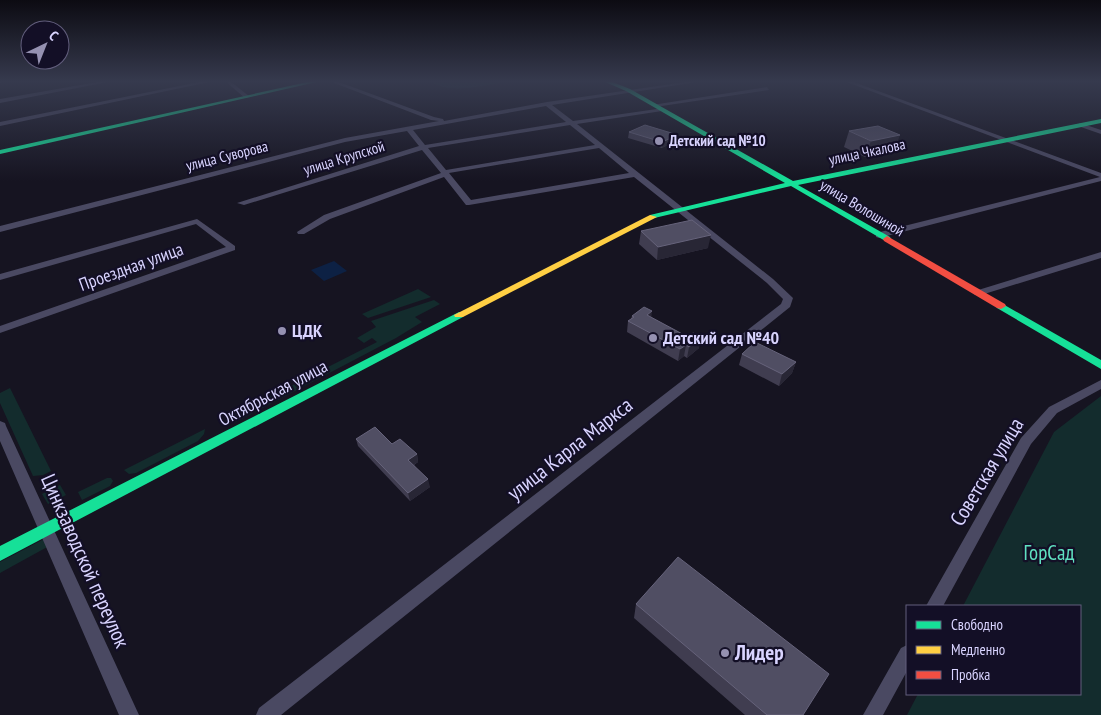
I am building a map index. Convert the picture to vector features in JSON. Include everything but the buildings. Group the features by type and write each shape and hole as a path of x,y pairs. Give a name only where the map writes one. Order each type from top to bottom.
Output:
{"street":[{"path":"0,124 47,114"},
{"path":"0,152 169,114"},
{"path":"420,114 432,119 447,121"},
{"name":"улица Суворова","path":"0,229 144,190 344,140 486,114"},
{"path":"560,114 682,209"},
{"name":"улица Крупской","path":"241,203 424,147 572,124 621,114"},
{"name":"улица Волошиной","path":"671,114 1101,365"},
{"path":"938,114 1101,175"},
{"path":"424,125 432,119"},
{"name":"улица Чкалова","path":"562,262 629,228 682,209 795,185 804,181 1101,121"},
{"path":"1080,125 1101,132"},
{"path":"408,128 469,203 636,174"},
{"path":"301,232 327,217 445,173 600,146"},
{"path":"879,235 1101,180"},
{"name":"улица Карла Маркса","path":"266,715 786,304 788,298 770,281 682,209"},
{"name":"Проездная улица","path":"0,277 197,220 232,248 0,330"},
{"path":"978,294 1101,255"},
{"name":"Октябрьская улица","path":"0,554 562,262"},
{"name":"Советская улица","path":"935,605 1026,441 1053,410 1101,384"},
{"name":"Цинкзаводской переулок","path":"0,426 4,444 48,530 55,551 129,715"},
{"path":"872,715 906,656"}],"green space":[{"path":"418,289 431,297 368,318 362,314"},
{"path":"434,300 440,304 415,317 422,322 396,338 234,423 231,420 234,415 377,342 372,338 364,343 357,338 376,327 371,321"},
{"path":"10,388 51,471 43,475 33,476 0,403 0,393"},
{"name":"ГорСад","path":"1101,396 1101,715 907,715 917,695 1081,695 1081,605 964,605 1054,432"},
{"path":"205,429 204,434 198,441 136,473 129,474 124,470"},
{"path":"107,478 111,478 113,481 110,486 82,500 78,492"},
{"path":"60,485 66,495 48,504 42,494"},
{"path":"46,538 49,546 0,573 0,562"}],"water":[{"path":"334,261 347,271 324,281 311,270"}],"traffic: fast":[{"path":"0,152 169,114"},
{"path":"671,114 887,239"},
{"path":"653,217 804,181 1101,121"},
{"path":"1001,306 1101,365"},
{"path":"0,554 459,315"}],"traffic: slow":[{"path":"459,315 653,217"}],"traffic: jam":[{"path":"887,239 1001,306"}],"place":[{"name":"Детский сад №10","path":"659,141"},
{"name":"ЦДК","path":"282,331"},
{"name":"Детский сад №40","path":"653,338"},
{"name":"Лидер","path":"725,653"}]}
